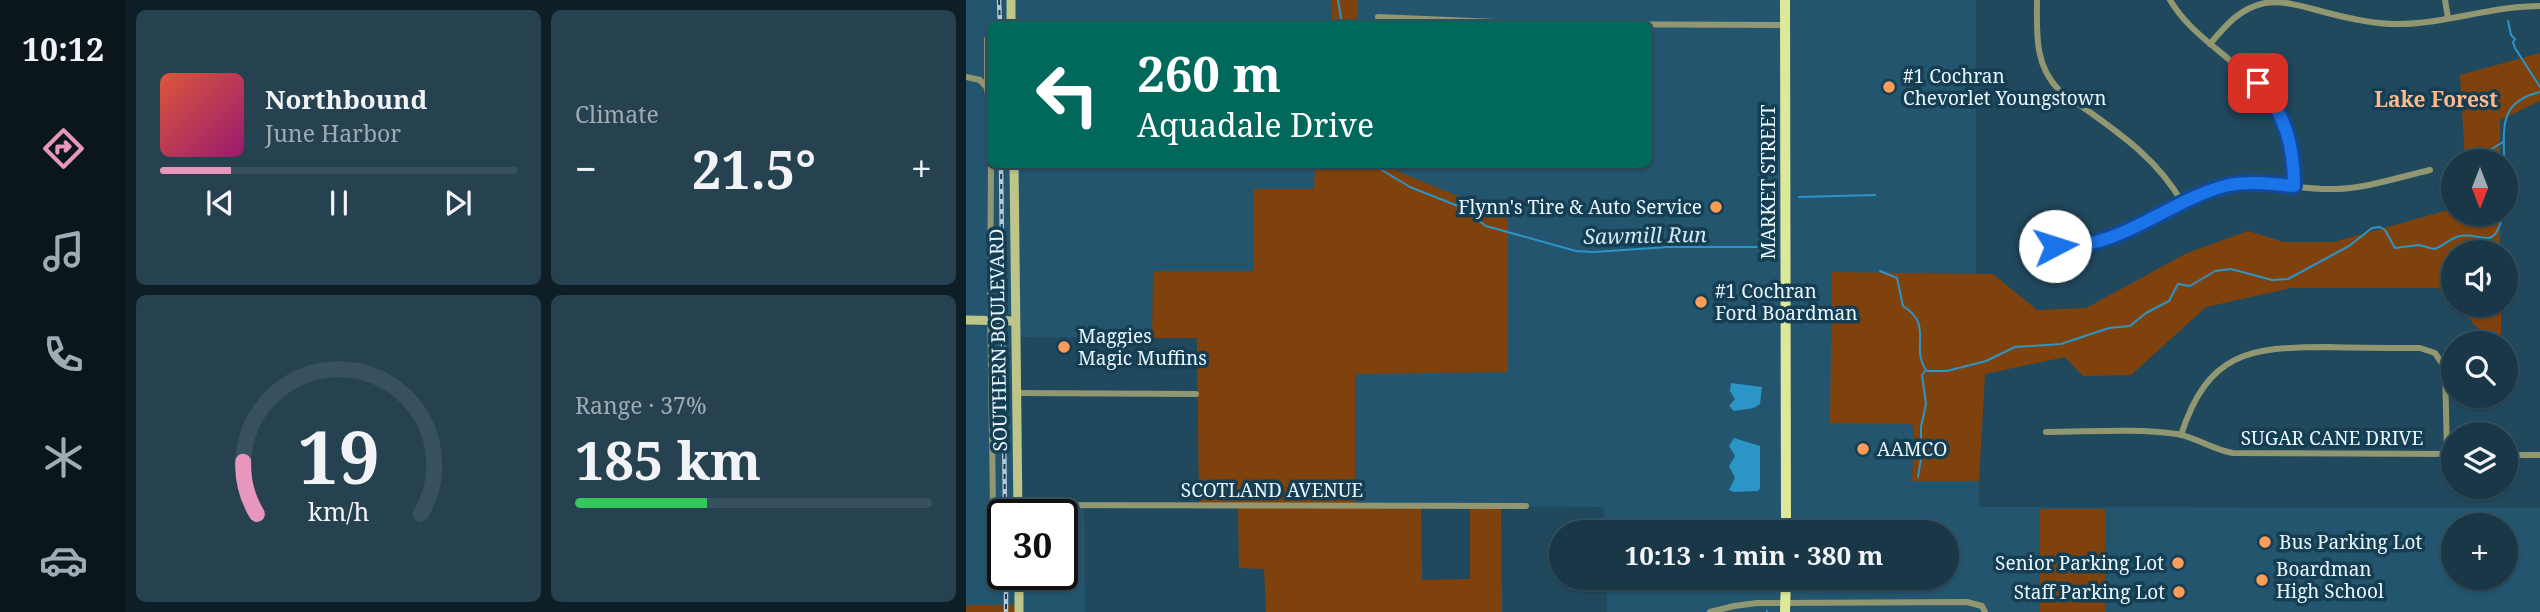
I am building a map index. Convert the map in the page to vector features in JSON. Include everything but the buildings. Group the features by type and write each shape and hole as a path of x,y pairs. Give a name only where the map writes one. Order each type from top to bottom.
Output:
{"main road":[{"name":"MARKET STREET","path":"1785,0 1786,520"},
{"path":"1785,608 1786,590"}],"street":[{"path":"1011,0 1011,21"},
{"path":"2037,0 2040,56 2052,81 2059,90 2149,157 2169,180 2183,204"},
{"path":"2170,0 2190,28 2258,83 2276,106 2290,141 2294,186"},
{"path":"2445,0 2448,18"},
{"path":"2210,44 2238,14 2253,6 2269,3 2289,4 2377,23 2419,23 2516,7 2540,6"},
{"path":"1378,17 1475,21"},
{"path":"1652,24 1785,25"},
{"path":"987,38 987,88"},
{"path":"966,77 976,78 987,88"},
{"path":"991,168 993,499"},
{"name":"SOUTHERN BOULEVARD","path":"1014,168 1018,499"},
{"path":"2038,235 2058,247 2091,243 2122,233 2215,189 2237,184 2350,188 2430,170"},
{"path":"966,320 1015,321"},
{"path":"2181,435 2194,400 2208,382 2229,364 2252,353 2285,347 2420,348 2435,353 2445,368 2448,422"},
{"path":"1017,393 1196,394"},
{"name":"SUGAR CANE DRIVE","path":"2046,432 2157,432 2181,435 2215,449 2233,453 2441,454"},
{"path":"2518,455 2540,455"},
{"name":"SCOTLAND AVENUE","path":"1078,510 1526,506"},
{"path":"1019,590 1019,612"},
{"path":"1710,612 1739,605 1785,608 1966,602 1982,606 1984,612"}],"shaded area":[{"path":"966,0 1331,0 1332,21 987,21 987,168 1315,168 1315,189 1253,190 1253,271 1153,271 1152,338 1016,337 1018,499 987,499 987,590 1078,590 1078,506 1084,506 1085,612 1019,612 1019,605 966,605"},
{"path":"1331,0 1358,0 1358,21 1332,21"},
{"path":"1358,0 1976,0 1976,274 1832,273 1912,424 1912,480 1979,481 1979,507 2540,508 2540,612 1607,612 1606,590 1959,590 1959,520 1605,520 1604,507 1355,506 1355,374 1507,372 1391,168 1652,168 1652,21 1358,21"},
{"path":"2540,53 2540,101 2500,120 2500,149 2464,149 2460,75"},
{"path":"1315,168 1391,168 1508,217 1508,372 1355,374 1355,506 1421,506 1422,580 1470,579 1470,506 1501,506 1502,612 1266,612 1264,569 1239,568 1238,506 1199,506 1197,338 1152,338 1153,271 1253,271 1253,189 1314,189"},
{"path":"2441,212 2441,226 2500,226 2500,240 2441,240 2441,291 2438,288 2291,288 2206,307 2131,375 2083,376 2065,357 1985,374 1979,481 1912,481 1912,424 1830,423 1832,272 1993,274 2037,310 2086,308 2187,253 2248,231 2284,242 2334,242"},
{"path":"2467,317 2501,317 2501,331 2481,331"},
{"path":"2040,509 2105,509 2105,612 2040,612"},
{"path":"966,605 1019,605 1019,612 966,612"}],"water":[{"path":"1731,383 1762,387 1760,404 1754,408 1734,411 1729,406 1735,399 1730,391"},
{"path":"1734,438 1760,446 1758,491 1729,490 1735,478 1729,466 1735,456 1729,446"}],"waterway":[{"name":"Sawmill Run","path":"1338,0 1342,21"},
{"path":"2508,21 2511,35 2515,39 2515,48 2540,87"},
{"name":"Sawmill Run","path":"2504,149 2505,126 2511,109 2527,96 2540,92"},
{"path":"2492,149 2503,142"},
{"name":"Sawmill Run","path":"1379,168 1410,187 1458,206 1486,226 1576,251 1668,247 1770,247"},
{"name":"Sawmill Run","path":"1799,197 1875,195"},
{"name":"Sawmill Run","path":"1927,371 1947,371 1986,361 2015,347 2061,344 2109,328 2130,326 2146,313 2169,301 2178,284 2190,286 2215,271 2231,269 2272,280 2288,279 2349,246 2372,228 2380,227 2385,230 2395,248 2419,245 2434,249 2460,236 2492,237 2500,226"},
{"name":"Sawmill Run","path":"1880,271 1897,278 1903,306 1917,321 1920,328 1920,353 1926,370"},
{"path":"1918,477 1921,427 1926,404 1922,375 1925,371"}],"railway":[{"path":"999,0 1000,21"},
{"path":"1001,168 1005,499"},
{"path":"1006,590 1006,612"}],"place":[{"name":"#1 Cochran Chevorlet Youngstown","path":"1889,87"},
{"name":"Flynn's Tire & Auto Service","path":"1716,207"},
{"name":"#1 Cochran Ford Boardman","path":"1701,302"},
{"name":"Maggies Magic Muffins","path":"1064,347"},
{"name":"AAMCO","path":"1863,449"},
{"name":"Bus Parking Lot","path":"2265,542"},
{"name":"Senior Parking Lot","path":"2178,563"},
{"name":"Boardman High School","path":"2262,580"},
{"name":"Staff Parking Lot","path":"2179,592"}],"district":[{"name":"Lake Forest","path":"2436,99"}],"route":[{"path":"2055,246 2091,243 2122,233 2215,189 2246,183 2294,186 2291,151 2284,122 2276,106 2258,83"}]}
